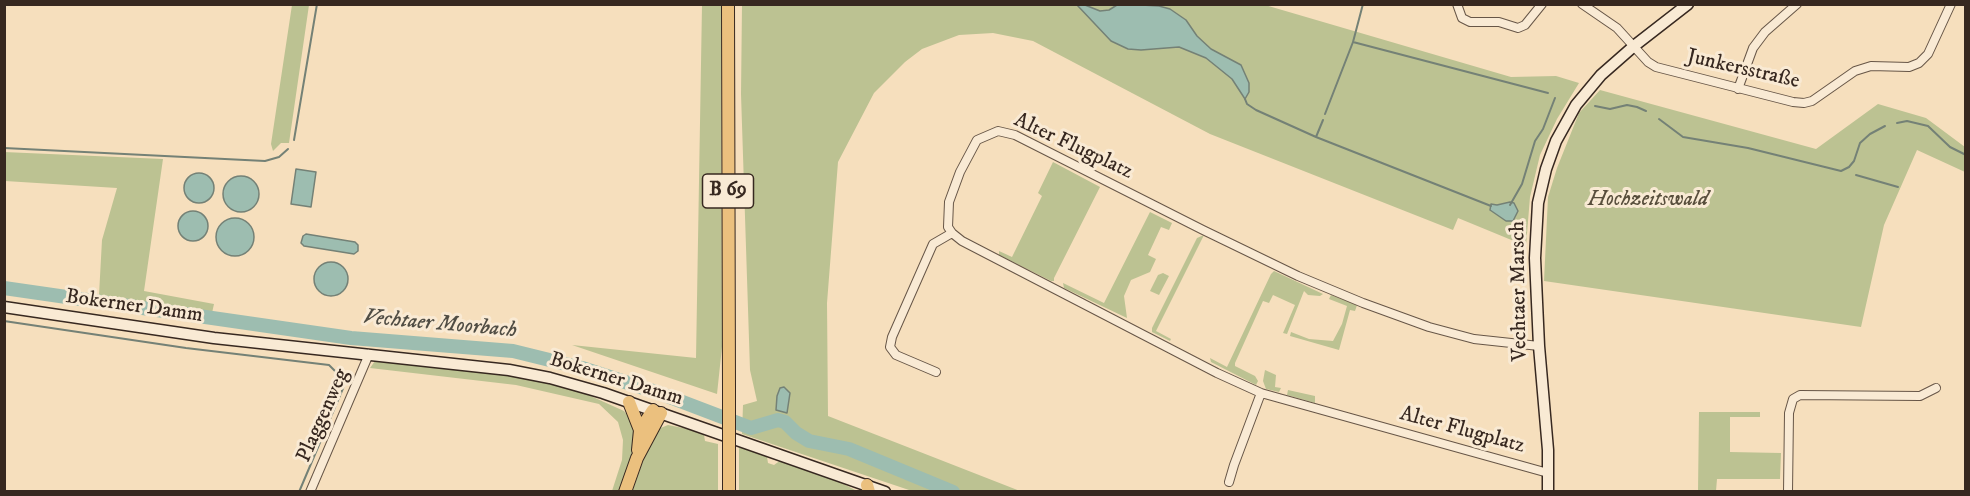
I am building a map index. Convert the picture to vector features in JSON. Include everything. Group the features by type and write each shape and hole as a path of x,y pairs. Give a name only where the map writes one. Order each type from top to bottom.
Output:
{"main road":[{"name":"B 69","path":"728,4 729,490"},
{"name":"Vechtaer Marsch","path":"1548,492 1535,258 1538,203 1546,169 1556,141 1576,105 1601,75 1688,4"},
{"name":"Bokerner Damm","path":"4,307 214,338 509,370 576,384 868,488 885,492"},
{"path":"629,402 640,430 637,458"},
{"path":"640,430 657,412"},
{"path":"625,492 657,412"}],"street":[{"path":"1457,4 1462,18 1470,22 1499,22 1518,28 1525,25 1542,4"},
{"name":"Junkersstraße","path":"1582,4 1617,28 1648,62 1656,67 1738,89 1804,103 1812,101 1855,71 1871,66 1909,67 1919,63 1928,54 1951,4"},
{"path":"1738,89 1753,48 1765,32 1797,4"},
{"name":"Alter Flugplatz","path":"1539,346 1474,339 1429,327 1363,303 1298,276 1212,235 1015,135 998,131 977,140 960,172 949,202 948,227 952,233 991,257 1217,373 1261,393 1548,473"},
{"path":"936,372 896,355 890,347 892,337 933,244 952,233"},
{"name":"Plaggenweg","path":"310,492 369,354"},
{"path":"1788,492 1789,414 1793,399 1800,395 1920,396 1936,388"},
{"path":"1229,482 1261,393"}],"green space":[{"path":"292,5 309,5 289,143 281,143 273,151 271,144"},
{"path":"702,5 721,5 722,347 717,394 572,345 696,358"},
{"path":"742,5 1265,5 1511,77 1556,76 1579,83 1557,119 1540,155 1530,197 1526,246 1458,218 1453,230 1210,134 1033,41 993,33 959,35 922,49 905,62 874,93 838,162 827,303 828,416 1020,491 912,491 742,434 743,405 757,401 750,370 741,94"},
{"name":"Hochzeitswald","path":"1600,90 1816,149 1878,104 1926,118 1965,147 1965,172 1917,150 1884,225 1861,327 1544,281 1548,197 1579,113"},
{"path":"4,152 163,159 144,291 214,304 212,313 99,295 102,240 117,188 5,181"},
{"path":"1053,162 1100,187 1054,281 1051,281 999,255 999,251 1012,257 1042,196 1038,193"},
{"path":"1150,212 1172,223 1169,230 1161,227 1148,255 1156,259 1150,272 1131,280 1124,296 1127,318 1064,288 1063,283 1104,303"},
{"path":"1204,235 1156,331 1171,339 1170,341 1152,332 1152,328 1197,238"},
{"path":"1274,271 1323,294 1308,295 1304,291 1287,334 1283,333 1295,305 1273,295 1269,303 1263,301 1235,363 1235,366 1255,376 1258,381 1256,385 1211,362 1210,358 1227,367"},
{"path":"1163,273 1169,276 1159,295 1150,291 1158,275"},
{"path":"1331,295 1357,305 1355,311 1350,310 1339,350 1290,336 1291,332 1309,339 1333,341 1342,324 1347,306 1329,299"},
{"path":"375,361 527,378 584,393 624,411 635,425 634,446 620,491 612,491 622,460 623,440 618,422 599,404 516,385 370,368"},
{"path":"1265,370 1276,375 1275,387 1281,388 1279,392 1266,389 1263,381"},
{"path":"1288,390 1315,396 1315,403 1287,395"},
{"path":"1699,412 1760,412 1760,417 1730,417 1730,452 1781,453 1780,479 1717,479 1716,491 1698,491"},
{"path":"668,425 704,435 705,441 718,444 718,491 632,492 645,455 658,429"},
{"path":"739,448 761,453 767,457 768,463 774,465 781,460 834,479 857,491 739,492"}],"shaded area":[{"path":"1124,4 1159,6 1170,9 1186,20 1197,36 1211,49 1241,65 1249,83 1249,92 1245,99 1232,79 1206,58 1179,47 1128,49 1111,41 1077,5 1085,5 1100,11"},
{"path":"296,169 316,172 311,207 291,204"},
{"path":"199,173 205,174 213,182 213,194 205,202 199,203 193,202 185,194 184,188 185,182 193,174"},
{"path":"241,176 254,181 259,194 254,207 241,212 228,207 223,194 228,181"},
{"path":"1514,203 1518,211 1513,221 1506,221 1490,210 1491,204"},
{"path":"193,211 199,212 207,220 207,232 199,240 193,241 187,240 179,232 178,226 179,220 187,212"},
{"path":"235,218 248,224 254,237 248,250 235,256 222,250 216,237 222,224"},
{"path":"306,234 355,242 358,245 358,251 354,254 304,246 301,243"},
{"path":"331,262 343,267 348,279 343,291 331,296 319,291 314,279 319,267"},
{"path":"784,387 790,393 787,413 776,410 777,396 780,388"}],"waterway":[{"path":"294,140 317,4"},
{"path":"1325,114 1353,42 1363,4"},
{"path":"1353,42 1548,93"},
{"path":"1510,205 1522,184 1535,141 1543,129 1555,98"},
{"path":"1245,99 1247,104 1256,110 1316,137 1491,206"},
{"path":"1595,106 1610,109 1627,105 1646,111"},
{"path":"1659,119 1683,137 1748,148 1841,171 1854,161 1860,143 1870,134 1885,126"},
{"path":"1316,137 1323,120"},
{"path":"1897,123 1907,121 1928,126 1950,147 1966,155"},
{"path":"4,148 265,161 279,157 288,149"},
{"path":"1856,175 1898,187"},
{"name":"Vechtaer Moorbach","path":"4,288 351,338 513,351 582,368 659,393 751,428 778,420 785,422 809,441 849,449 953,492"},
{"path":"4,321 186,348 329,365 344,380 344,386 299,492"}]}
